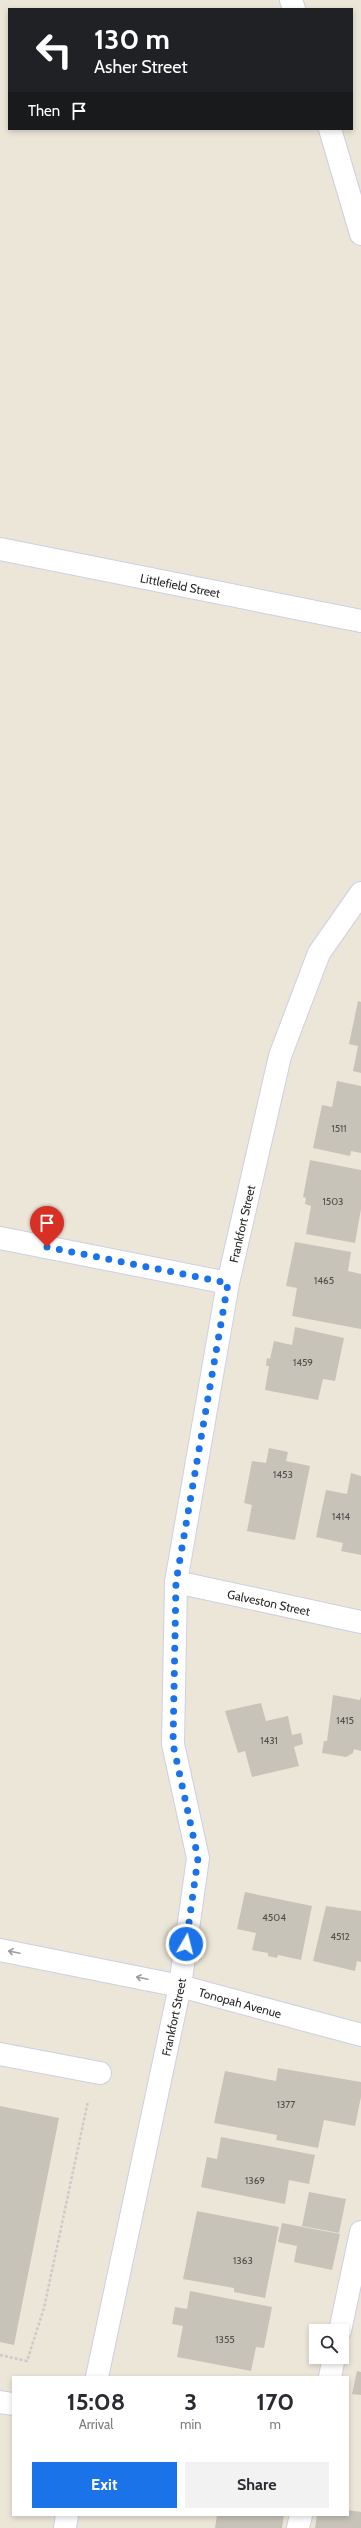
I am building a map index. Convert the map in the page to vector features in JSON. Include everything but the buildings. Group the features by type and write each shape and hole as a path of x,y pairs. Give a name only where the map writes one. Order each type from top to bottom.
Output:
{"street":[{"path":"330,130 361,234"},
{"name":"Littlefield Street","path":"0,549 361,621"},
{"name":"Frankfort Street","path":"97,2376 180,1986 198,1858 173,1744 176,1582 228,1283 280,1056 319,953 361,892"},
{"path":"0,1238 228,1283"},
{"name":"Galveston Street","path":"176,1582 361,1622"},
{"name":"Tonopah Avenue","path":"0,1950 180,1986 361,2035"},
{"path":"0,2054 97,2072"},
{"path":"341,2324 361,2232"},
{"path":"330,2376 333,2364"},
{"path":"0,2402 12,2404"},
{"path":"64,2528 67,2516"},
{"path":"298,2528 301,2516"}],"path":[{"path":"0,2355 27,2361 44,2308 97,2072"}],"route":[{"path":"47,1247 228,1283 176,1582 173,1744 198,1858 186,1944"}]}
